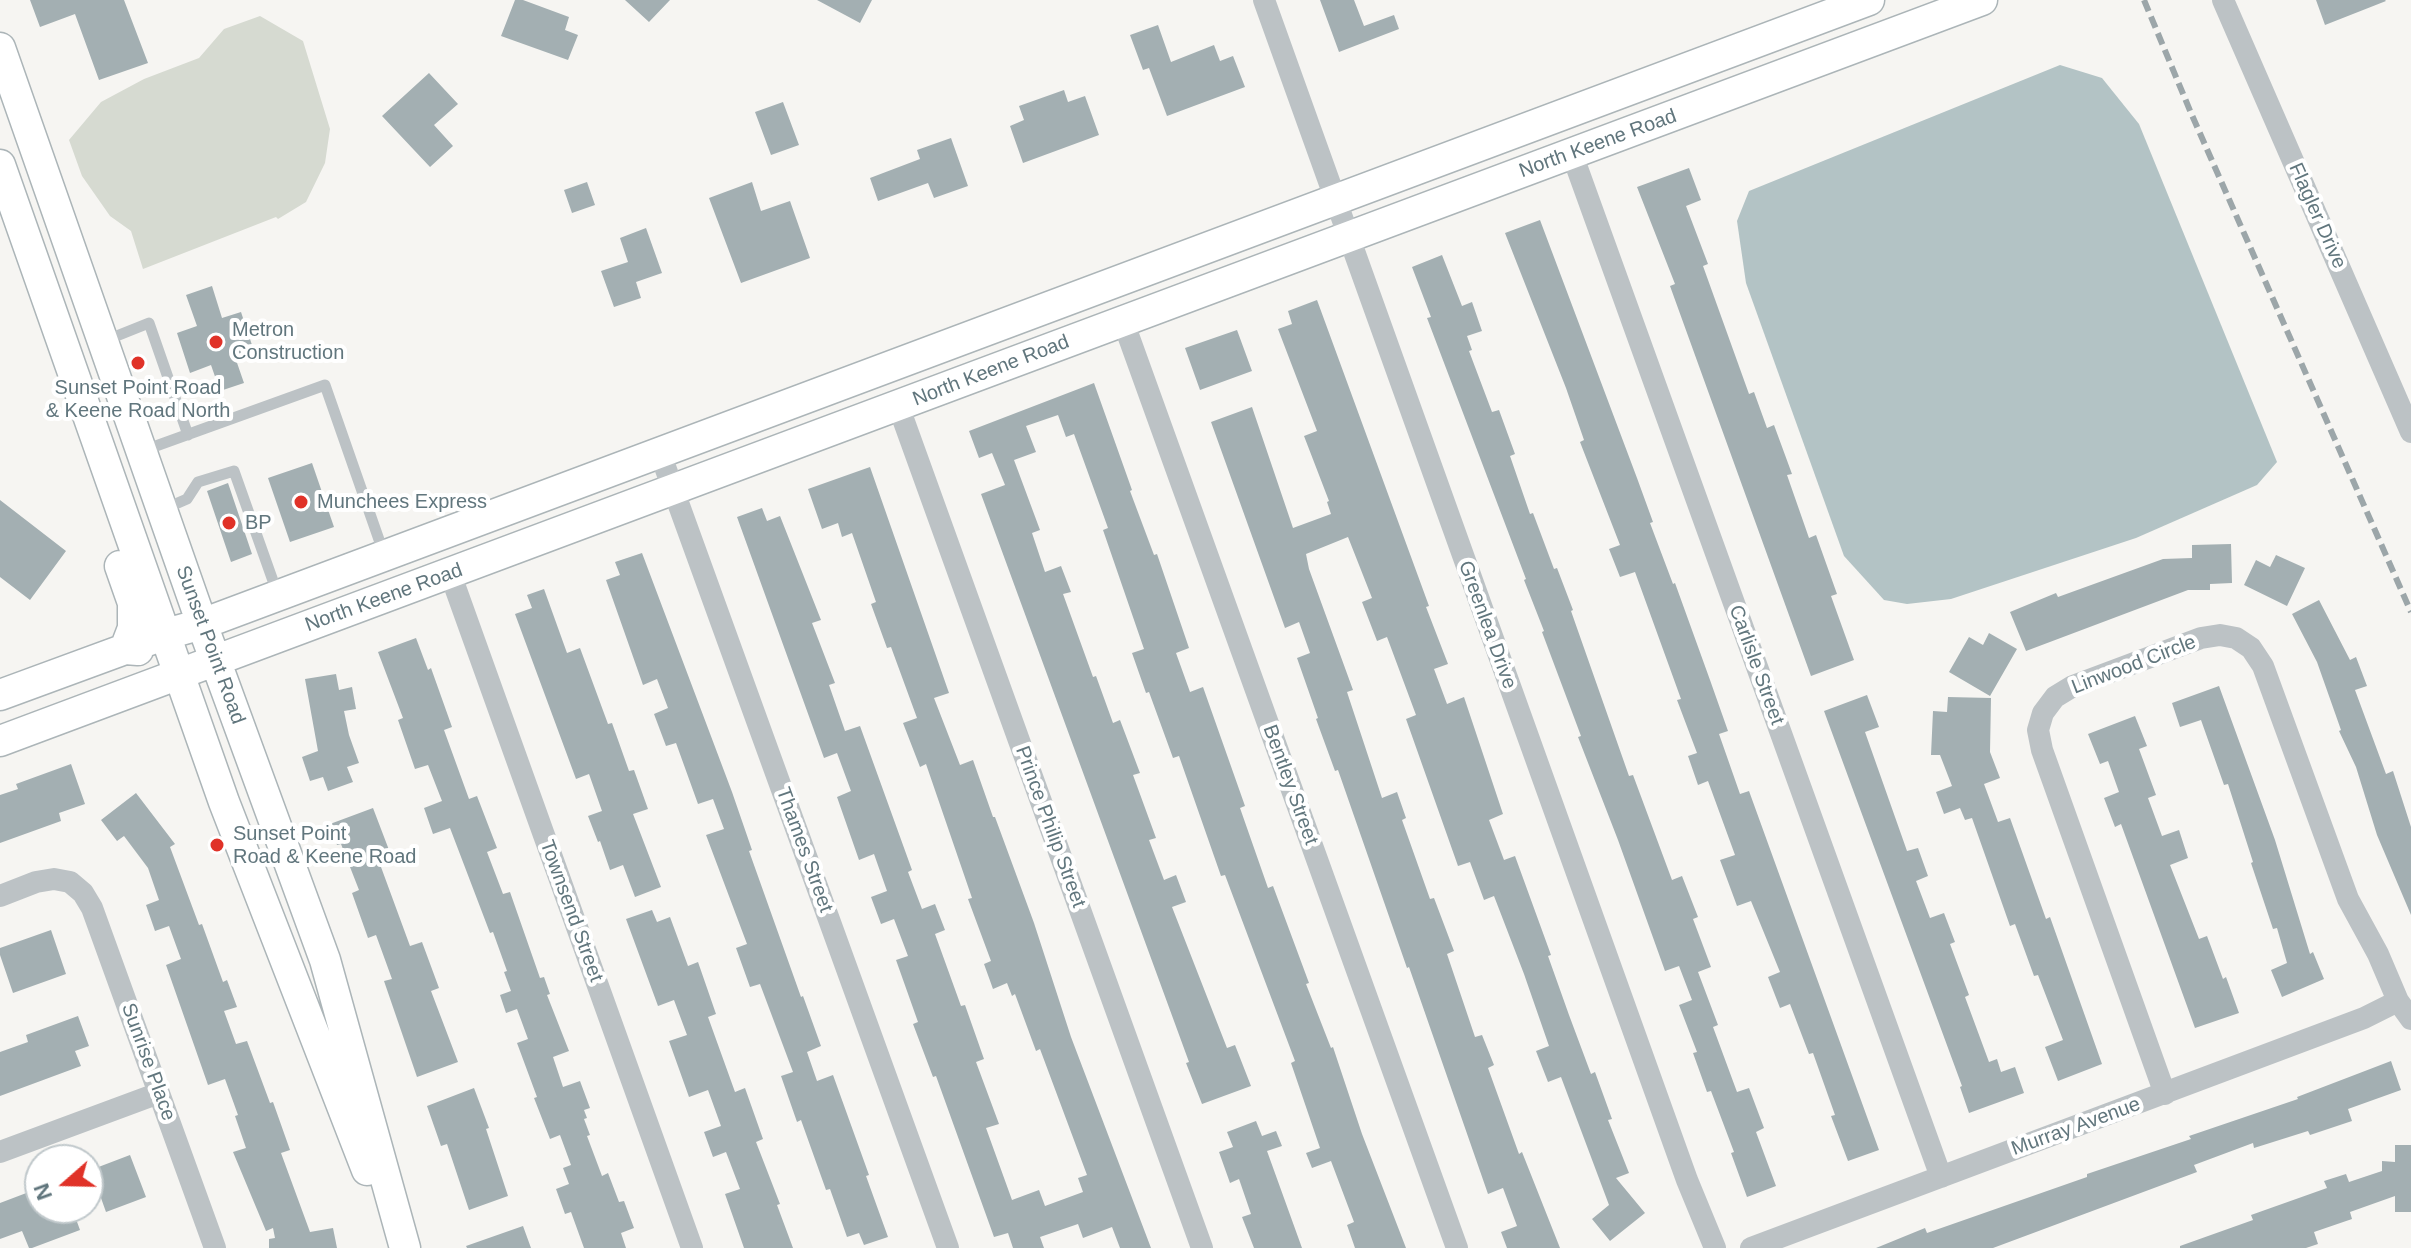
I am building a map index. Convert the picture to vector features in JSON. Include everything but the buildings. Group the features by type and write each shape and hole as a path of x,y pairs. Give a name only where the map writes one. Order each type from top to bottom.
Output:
{"main road":[{"name":"North Keene Road","path":"0,741 194,649 278,595 1869,0"},
{"name":"North Keene Road","path":"0,695 125,649 194,649 450,573 1972,2"},
{"name":"Sunset Point Road","path":"0,48 162,509 224,802 363,1161 404,1248"},
{"name":"Sunset Point Road","path":"0,165 45,293 325,960 404,1248"},
{"path":"35,264 52,373 133,603 133,628 125,649"},
{"path":"0,721 194,649 257,620 452,547 540,497"}],"street":[{"name":"Greenlea Drive","path":"1264,0 1687,1180 1715,1248"},
{"name":"Flagler Drive","path":"2223,0 2411,432"},
{"name":"Carlisle Street","path":"1572,154 1941,1177"},
{"name":"Bentley Street","path":"1123,321 1457,1248"},
{"name":"Prince Philip Street","path":"898,405 1202,1248"},
{"name":"Thames Street","path":"660,453 948,1248"},
{"name":"Townsend Street","path":"450,573 692,1248"},
{"name":"Linwood Circle","path":"2165,1094 2042,750 2038,730 2043,713 2055,697 2073,686 2201,638 2220,635 2236,638 2251,648 2263,666 2348,899 2405,1010"},
{"name":"Sunrise Place","path":"0,896 36,882 54,879 70,882 83,893 92,908 215,1248"},
{"name":"Murray Avenue","path":"1751,1248 2364,1018 2405,1010"},
{"path":"0,1152 159,1093"}],"lane":[{"path":"103,341 149,323 188,435"},
{"path":"142,451 325,385 384,555"},
{"path":"162,509 187,499 198,482 234,471 278,595"}],"shaded area":[{"path":"260,16 303,41 330,129 325,163 306,202 278,219 276,217 143,269 131,231 110,216 82,176 69,140 101,102 144,79 199,58 224,29"},
{"path":"2060,65 2102,78 2139,124 2277,462 2257,485 2136,538 1951,599 1907,604 1884,600 1844,556 1746,283 1737,221 1749,191"}],"railway":[{"path":"2144,0 2411,612"}],"place":[{"name":"Metron Construction","path":"216,342"},
{"name":"Sunset Point Road & Keene Road North","path":"138,363"},
{"name":"Munchees Express","path":"301,502"},
{"name":"BP","path":"229,523"},
{"name":"Sunset Point Road & Keene Road","path":"217,845"}]}
